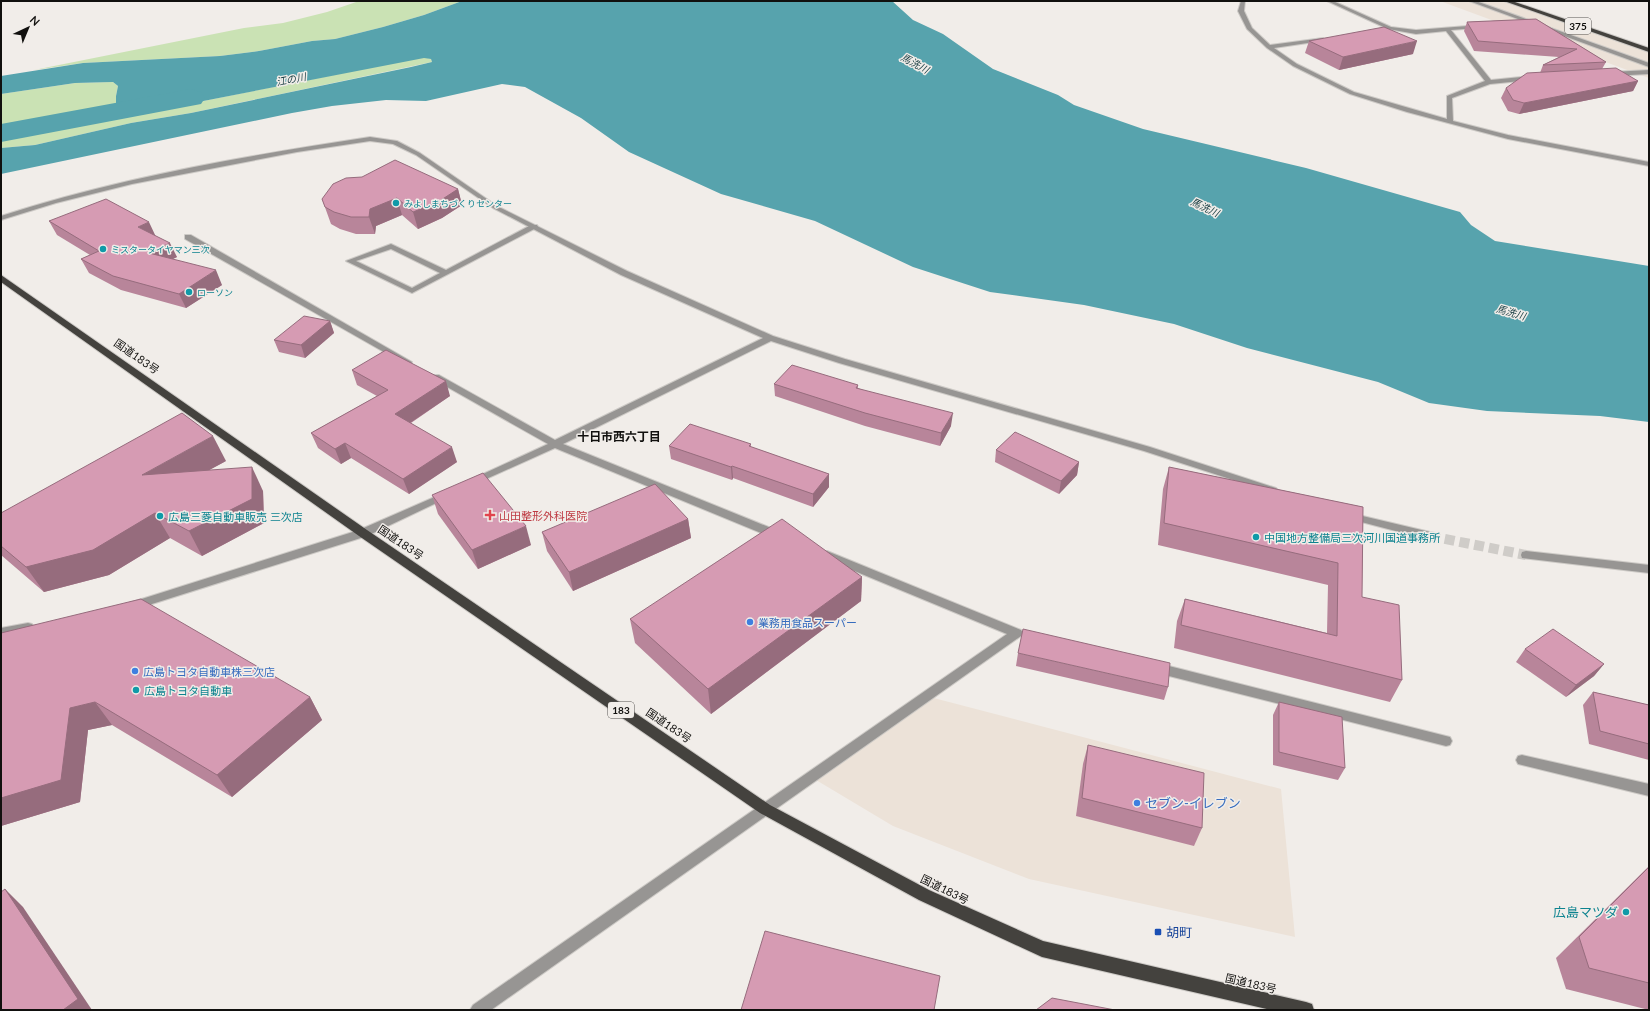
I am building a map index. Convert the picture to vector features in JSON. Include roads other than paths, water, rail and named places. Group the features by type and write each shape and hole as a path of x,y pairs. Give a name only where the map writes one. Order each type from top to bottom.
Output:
{"highway":[{"name":"375","path":"1507,1 1649,50"},
{"name":"国道183号","path":"1,278 363,533 765,809 924,895 1042,949 1306,1010"}],"street":[{"path":"1243,1 1241,12 1250,29 1269,48 1295,65 1352,93 1450,122 1508,137 1649,164"},
{"path":"1329,1 1390,28 1416,32 1486,25"},
{"path":"1471,1 1649,65"},
{"path":"1510,23 1526,22"},
{"path":"1375,30 1390,28"},
{"path":"1447,29 1489,82"},
{"path":"1269,48 1330,38"},
{"path":"1602,74 1649,72"},
{"path":"1450,122 1449,97 1489,82 1534,78"},
{"path":"1,218 54,201 132,182 297,150 370,139 395,142 418,154 495,207 624,273 770,338 842,361 1147,449 1237,477 1281,493"},
{"path":"446,273 391,246 350,261 412,291 534,227"},
{"path":"188,237 555,444 790,540"},
{"path":"126,608 363,533 555,444 770,338"},
{"path":"1340,513 1430,536"},
{"path":"478,1010 765,809 1021,634 819,552"},
{"path":"1526,555 1649,569"},
{"path":"1,632 40,625"},
{"path":"1148,666 1446,741"},
{"path":"1522,760 1649,790"}],"water":[{"name":"馬洗川","path":"462,1 892,1 913,20 943,34 993,69 1058,95 1074,105 1143,129 1306,168 1460,212 1471,225 1495,241 1649,266 1649,422 1600,416 1487,411 1429,403 1378,382 1247,348 1174,324 1084,305 990,292 913,267 815,221 721,194 629,152 581,118 525,87 502,84 426,101 386,100 332,106 1,174 1,148 35,145 131,123 191,113 432,62 431,59 424,58 193,103 133,112 116,107 118,86 113,82 75,83 1,94 1,76 83,63 220,56 259,51 312,41 335,39 424,15"}],"waterway":[{"name":"江の川","path":"1,133 191,98"}],"tunnel":[{"path":"1430,536 1526,555"}],"place":[{"name":"みよしまちづくりセンター","path":"396,203"},
{"name":"ミスタータイヤマン三次","path":"103,249"},
{"name":"ローソン","path":"189,292"},
{"name":"山田整形外科医院","path":"490,515"},
{"name":"広島三菱自動車販売 三次店","path":"160,516"},
{"name":"中国地方整備局三次河川国道事務所","path":"1256,537"},
{"name":"業務用食品スーパー","path":"750,622"},
{"name":"広島トヨタ自動車株三次店","path":"135,671"},
{"name":"広島トヨタ自動車","path":"136,690"},
{"name":"セブン-イレブン","path":"1137,803"},
{"name":"広島マツダ","path":"1626,912"},
{"name":"胡町","path":"1158,932"}],"district":[{"name":"十日市西六丁目","path":"619,436"}]}
